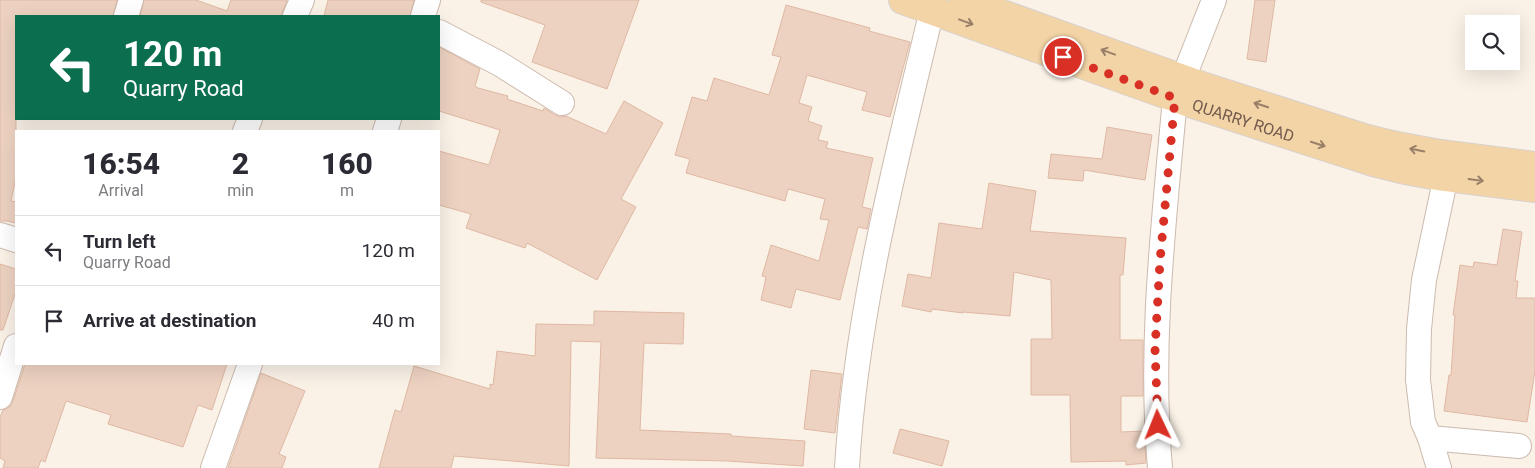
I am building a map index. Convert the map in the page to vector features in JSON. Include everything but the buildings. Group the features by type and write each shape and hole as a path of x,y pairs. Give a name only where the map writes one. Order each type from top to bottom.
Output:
{"main road":[{"name":"QUARRY ROAD","path":"903,0 1179,88 1392,145 1440,154 1535,166"},
{"name":"QUARRY ROAD","path":"962,0 1007,8 1179,88 1373,162 1405,170 1535,188"}],"street":[{"path":"126,15 131,0"},
{"path":"295,15 302,0"},
{"path":"423,15 428,0"},
{"path":"1160,468 1155,349 1160,261 1179,88 1214,0"},
{"path":"847,468 850,421 861,336 878,245 932,10"},
{"path":"440,33 500,64 562,103"},
{"path":"1439,468 1423,422 1418,380 1419,329 1424,280 1446,176"},
{"path":"0,235 15,240"},
{"path":"0,397 15,349"},
{"path":"214,468 250,365"},
{"path":"1430,438 1520,446"}],"route":[{"path":"1063,57 1175,98 1160,261 1155,349 1158,425"}]}
